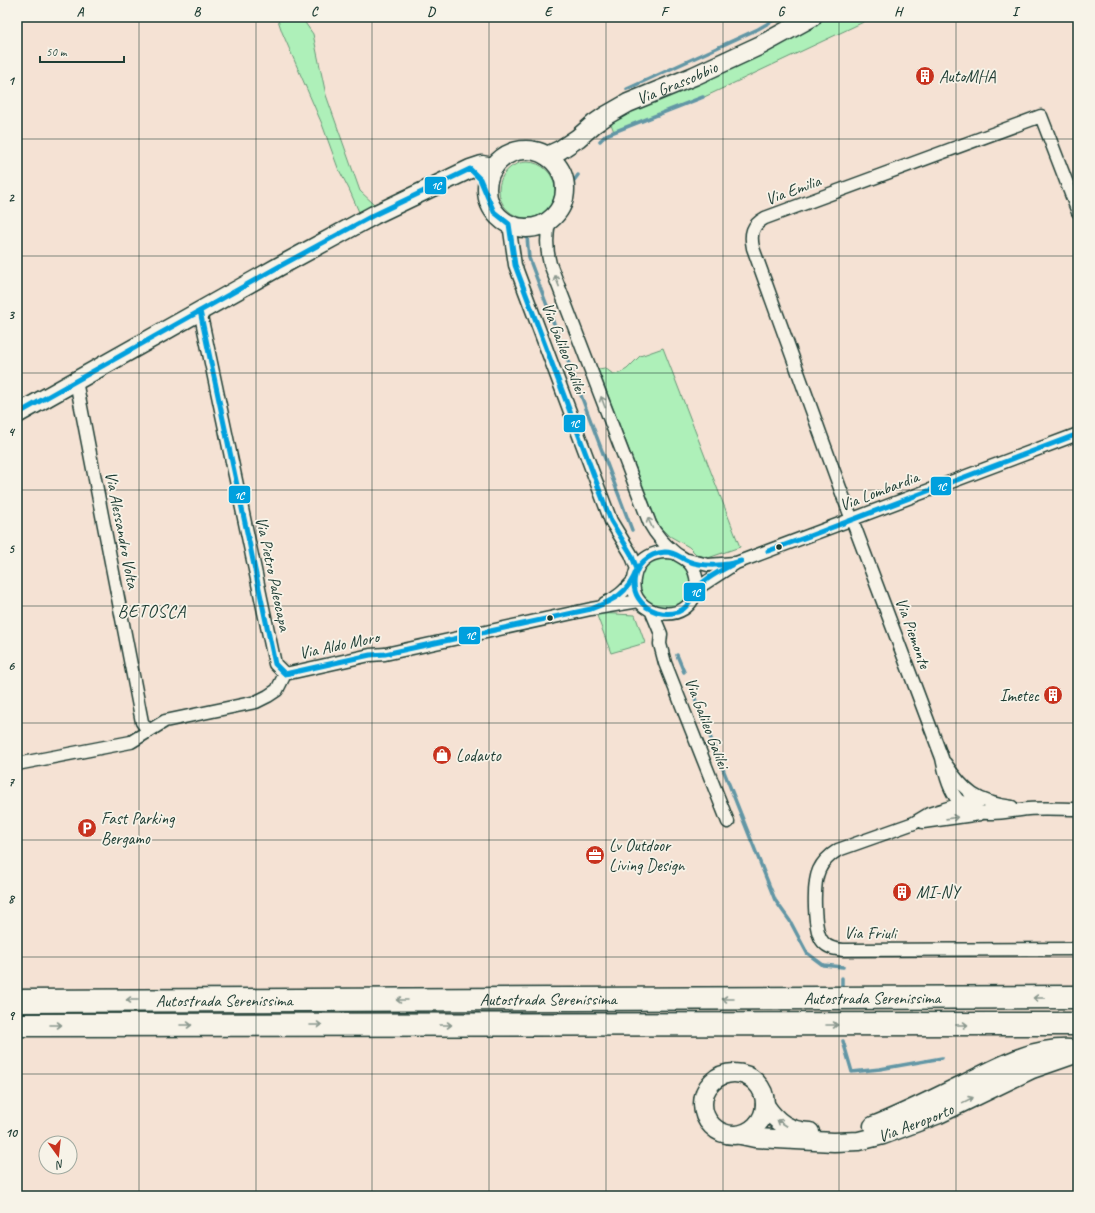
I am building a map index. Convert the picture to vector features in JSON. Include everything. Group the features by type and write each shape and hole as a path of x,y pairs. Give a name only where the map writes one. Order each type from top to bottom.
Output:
{"highway":[{"name":"Autostrada Serenissima","path":"17,1000 1078,998"},
{"name":"Autostrada Serenissima","path":"17,1025 1078,1024"}],"street":[{"name":"Via Grassobbio","path":"547,156 560,150 607,115 628,103 694,76 761,45 812,17"},
{"name":"Via Emilia","path":"853,519 753,248 751,237 754,227 765,218 1041,116 1078,212"},
{"path":"470,169 477,174 482,181 494,212 501,219 509,224 520,227 530,227 541,224 550,219 562,202 564,192 565,164 578,138"},
{"path":"487,194 488,180 494,166 503,156 516,151 527,150 547,156 558,167 564,181"},
{"path":"17,414 280,266 374,215 470,169 482,165 494,166"},
{"path":"550,219 547,230 547,253 550,264 650,524 656,536 675,553 688,560 694,569 697,578 696,588 688,605 670,621 661,634"},
{"name":"Via Galileo Galilei","path":"509,224 515,265 611,521 632,554 635,574"},
{"name":"Via Pietro Paleocapa","path":"200,311 275,664 285,674"},
{"name":"Via Alessandro Volta","path":"76,381 142,722 148,731"},
{"name":"Via Lombardia","path":"696,588 736,563 1078,434"},
{"name":"Via Piemonte","path":"853,519 942,758 946,779 950,790 956,799 961,804 976,812 991,813 1029,809 1078,809"},
{"path":"675,553 666,551 657,552 645,559 635,574 634,587 639,601 651,610 663,614 672,614 680,611"},
{"name":"Via Lombardia","path":"688,560 708,565 736,563"},
{"name":"Via Aldo Moro","path":"591,609 615,599 625,591 635,574"},
{"name":"Via Aldo Moro","path":"17,764 131,742 165,720 256,702 277,690 285,674 370,655 385,654 591,609 639,601"},
{"name":"Via Galileo Galilei","path":"651,610 661,634 660,644 665,663 728,822"},
{"name":"Via Piemonte","path":"942,758 962,786 973,795 982,800 998,805 1029,809"},
{"name":"Via Friuli","path":"982,800 961,804 929,814 914,823 838,850 824,861 816,877 816,926 820,938 827,946 843,950 1078,949"},
{"name":"Via Friuli","path":"914,823 991,813"},
{"name":"Via Aeroporto","path":"765,1105 778,1121 791,1129 815,1132 857,1131 891,1119 1017,1058 1048,1050 1078,1049"},
{"name":"Via Aeroporto","path":"741,1135 755,1138 834,1142 859,1141 882,1135 927,1118 1032,1069 1078,1053"},
{"path":"737,1073 748,1076 761,1088 765,1105 760,1122 752,1130 741,1135 730,1135 718,1132 706,1120 702,1103 705,1092 711,1083 726,1074 737,1073"}],"green space":[{"path":"277,17 301,17 313,34 326,95 360,191 375,205 359,212 338,168 322,124 282,32"},
{"path":"822,17 874,17 700,99 614,132 610,121 785,37"},
{"path":"521,162 533,162 543,166 551,174 555,184 555,196 551,206 543,214 533,218 521,218 511,214 503,206 499,196 499,184 503,174 511,166"},
{"path":"663,348 740,547 708,558 696,554 689,547 668,535 658,525 598,369 605,368 613,374 620,373 627,369 640,356"},
{"path":"665,557 675,559 683,565 689,573 691,583 689,593 683,601 675,607 665,609 655,607 647,601 641,593 639,583 641,573 647,565 655,559"},
{"path":"596,613 635,615 645,643 611,653"}],"waterway":[{"path":"627,89 758,29 779,17"},
{"path":"600,141 606,135 703,97"},
{"path":"572,183 578,175"},
{"path":"527,237 529,258 632,530"},
{"path":"677,655 684,672"},
{"path":"692,691 775,900 790,921 807,953 823,965 843,967"},
{"path":"842,978 842,987"},
{"path":"843,1041 852,1072 880,1069 942,1058"}],"transit line":[{"name":"1C","path":"17,414 280,266 374,215 470,169 480,179 494,212 509,224 515,265 611,521 631,554 637,569"},
{"name":"1C","path":"200,311 275,664 285,674 370,655 385,654 591,609 613,599 625,590 637,569"},
{"name":"1C","path":"1078,434 841,524 804,538 1078,434"},
{"name":"1C","path":"768,551 804,538"},
{"name":"1C","path":"768,551 804,538"},
{"name":"1C","path":"665,552 674,554 694,563 707,565 721,565 741,561 718,572 699,586 683,610 668,614 657,612 646,606 638,598 634,579 637,569 644,561 653,555 665,552"}],"place":[{"name":"AutoMHA","path":"925,76"},
{"name":"Imetec","path":"1053,695"},
{"name":"Lodauto","path":"442,755"},
{"name":"Fast Parking Bergamo","path":"87,828"},
{"name":"Lv Outdoor Living Design","path":"595,855"},
{"name":"MI-NY","path":"902,892"}],"district":[{"name":"BETOSCA","path":"152,611"}]}
